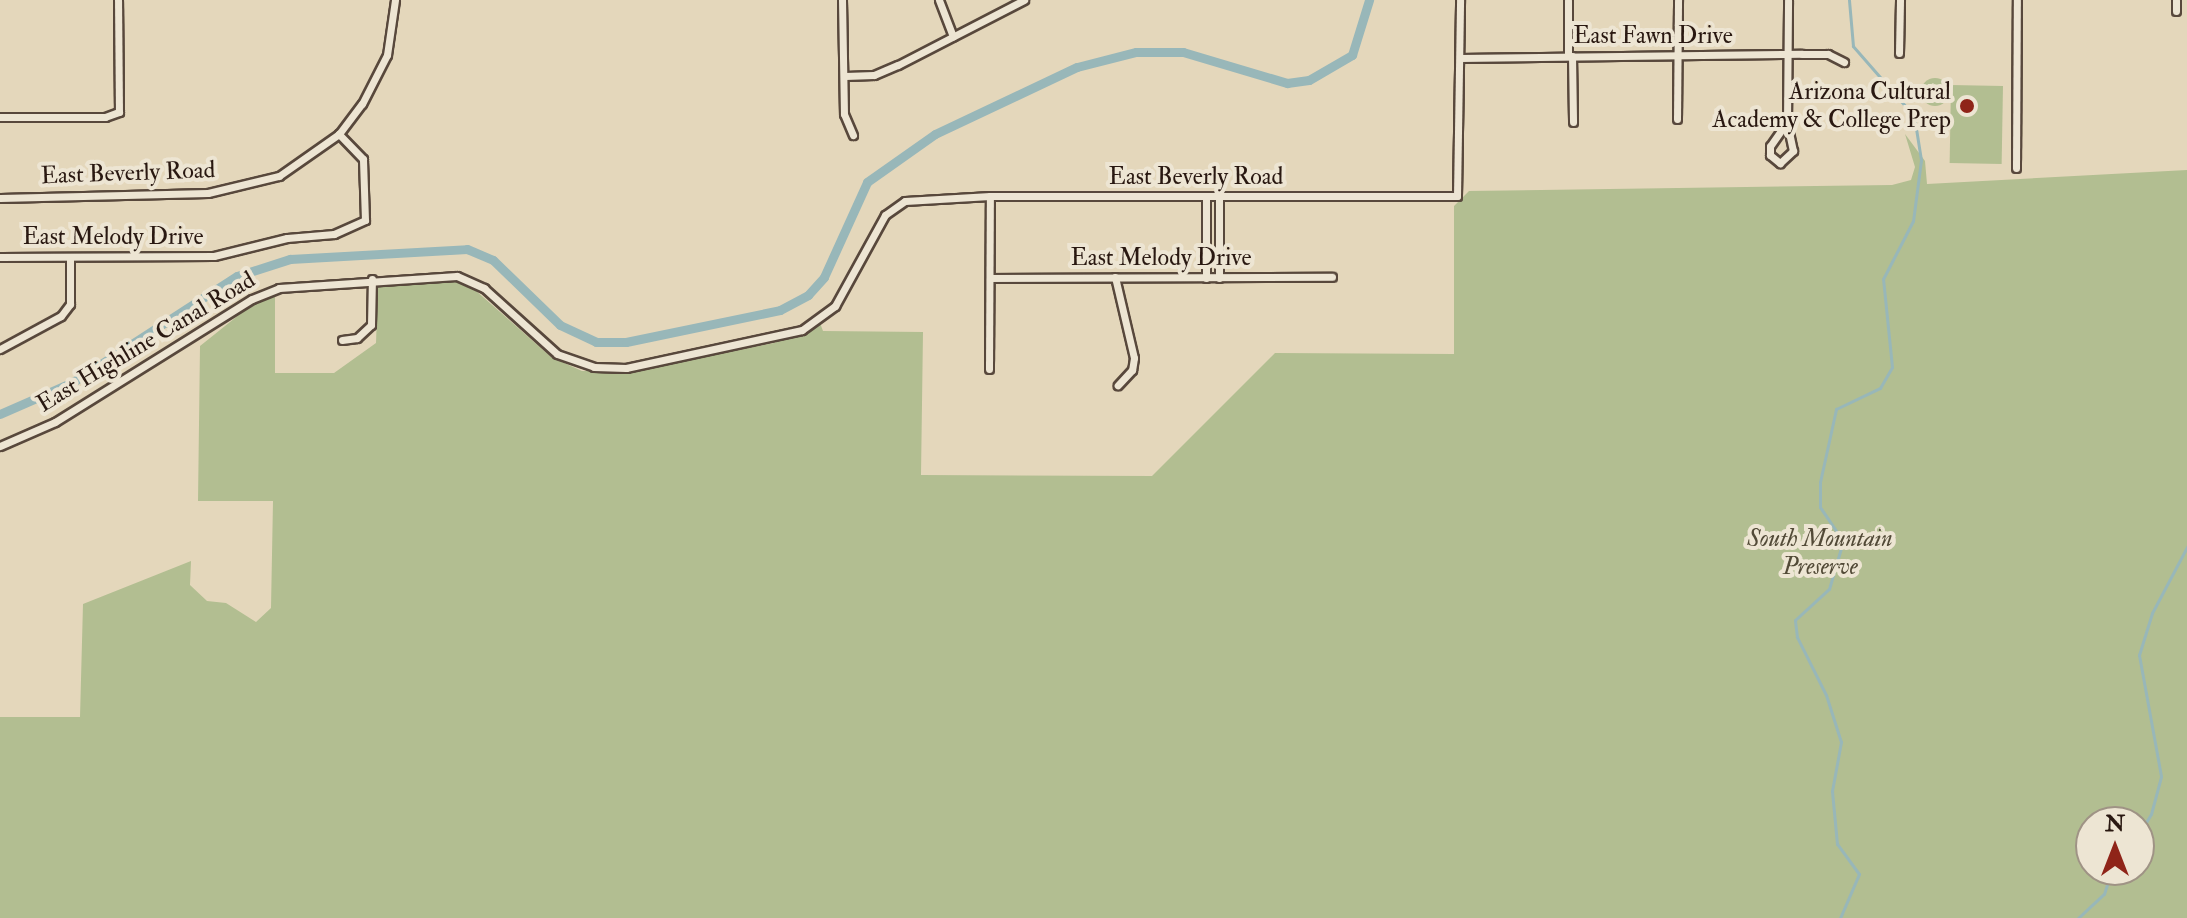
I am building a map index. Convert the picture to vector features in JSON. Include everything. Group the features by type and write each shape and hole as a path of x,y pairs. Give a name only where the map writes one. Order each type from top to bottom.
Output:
{"street":[{"path":"0,117 105,117 119,112 118,0"},
{"path":"339,134 382,67 395,0"},
{"path":"842,0 844,114 853,135"},
{"path":"939,0 953,36"},
{"path":"845,76 874,75 1024,0"},
{"path":"1460,0 1460,58"},
{"path":"1568,0 1573,122"},
{"path":"1677,119 1678,0"},
{"path":"1787,122 1770,146 1770,155 1780,163 1793,151 1787,122 1788,0"},
{"path":"1899,53 1900,0"},
{"path":"2016,168 2017,0"},
{"path":"2176,0 2176,11"},
{"name":"East Fawn Drive","path":"1460,58 1828,54 1844,62"},
{"name":"East Beverly Road","path":"933,197 1457,196 1460,58"},
{"name":"East Beverly Road","path":"0,198 242,187 279,176 339,134"},
{"name":"East Melody Drive","path":"0,257 214,256 287,238 334,234 365,220 363,159 339,134"},
{"path":"989,369 990,196"},
{"name":"East Highline Canal Road","path":"0,446 55,422 268,291 446,274 471,280 557,354 577,363 626,368 802,330 847,290 885,215 905,201 933,197"},
{"path":"1206,197 1206,278"},
{"path":"1219,197 1219,278"},
{"path":"0,349 27,339 70,304 70,258"},
{"path":"1115,277 1134,358 1132,370 1118,385"},
{"name":"East Melody Drive","path":"990,278 1332,277"},
{"path":"342,340 357,338 371,325 372,279"}],"green space":[{"path":"1935,78 1945,82 1949,92 1945,102 1935,106 1925,102 1921,92 1925,82"},
{"path":"1951,85 2003,86 2002,164 1950,163"},
{"name":"South Mountain Preserve","path":"1905,134 1925,161 1927,184 2187,170 2187,918 0,918 0,717 80,717 83,604 191,561 190,585 207,601 226,603 256,622 271,608 273,501 198,501 200,346 260,298 275,293 275,373 334,373 376,343 378,282 466,282 551,357 582,371 627,371 774,343 820,323 823,331 923,332 921,475 1152,476 1275,353 1454,354 1454,206 1469,191 1892,185 1911,180 1915,167"}],"waterway":[{"path":"0,414 73,382 237,276 290,259 467,249 493,260 560,325 596,342 626,342 780,310 808,295 824,277 867,182 935,134 1077,67 1136,52 1183,52 1287,83 1309,80 1352,55 1369,0"},
{"path":"1840,918 1859,874 1837,844 1832,791 1841,742 1826,695 1797,637 1795,620 1829,589 1843,541 1820,507 1820,482 1836,409 1880,388 1892,367 1883,279 1913,221 1921,160 1914,116 1853,46 1849,0"},
{"path":"2153,806 2161,776 2139,655 2152,613 2187,547"},
{"path":"2078,918 2104,894 2107,886"}],"place":[{"name":"Arizona Cultural Academy & College Prep","path":"1967,106"}]}
